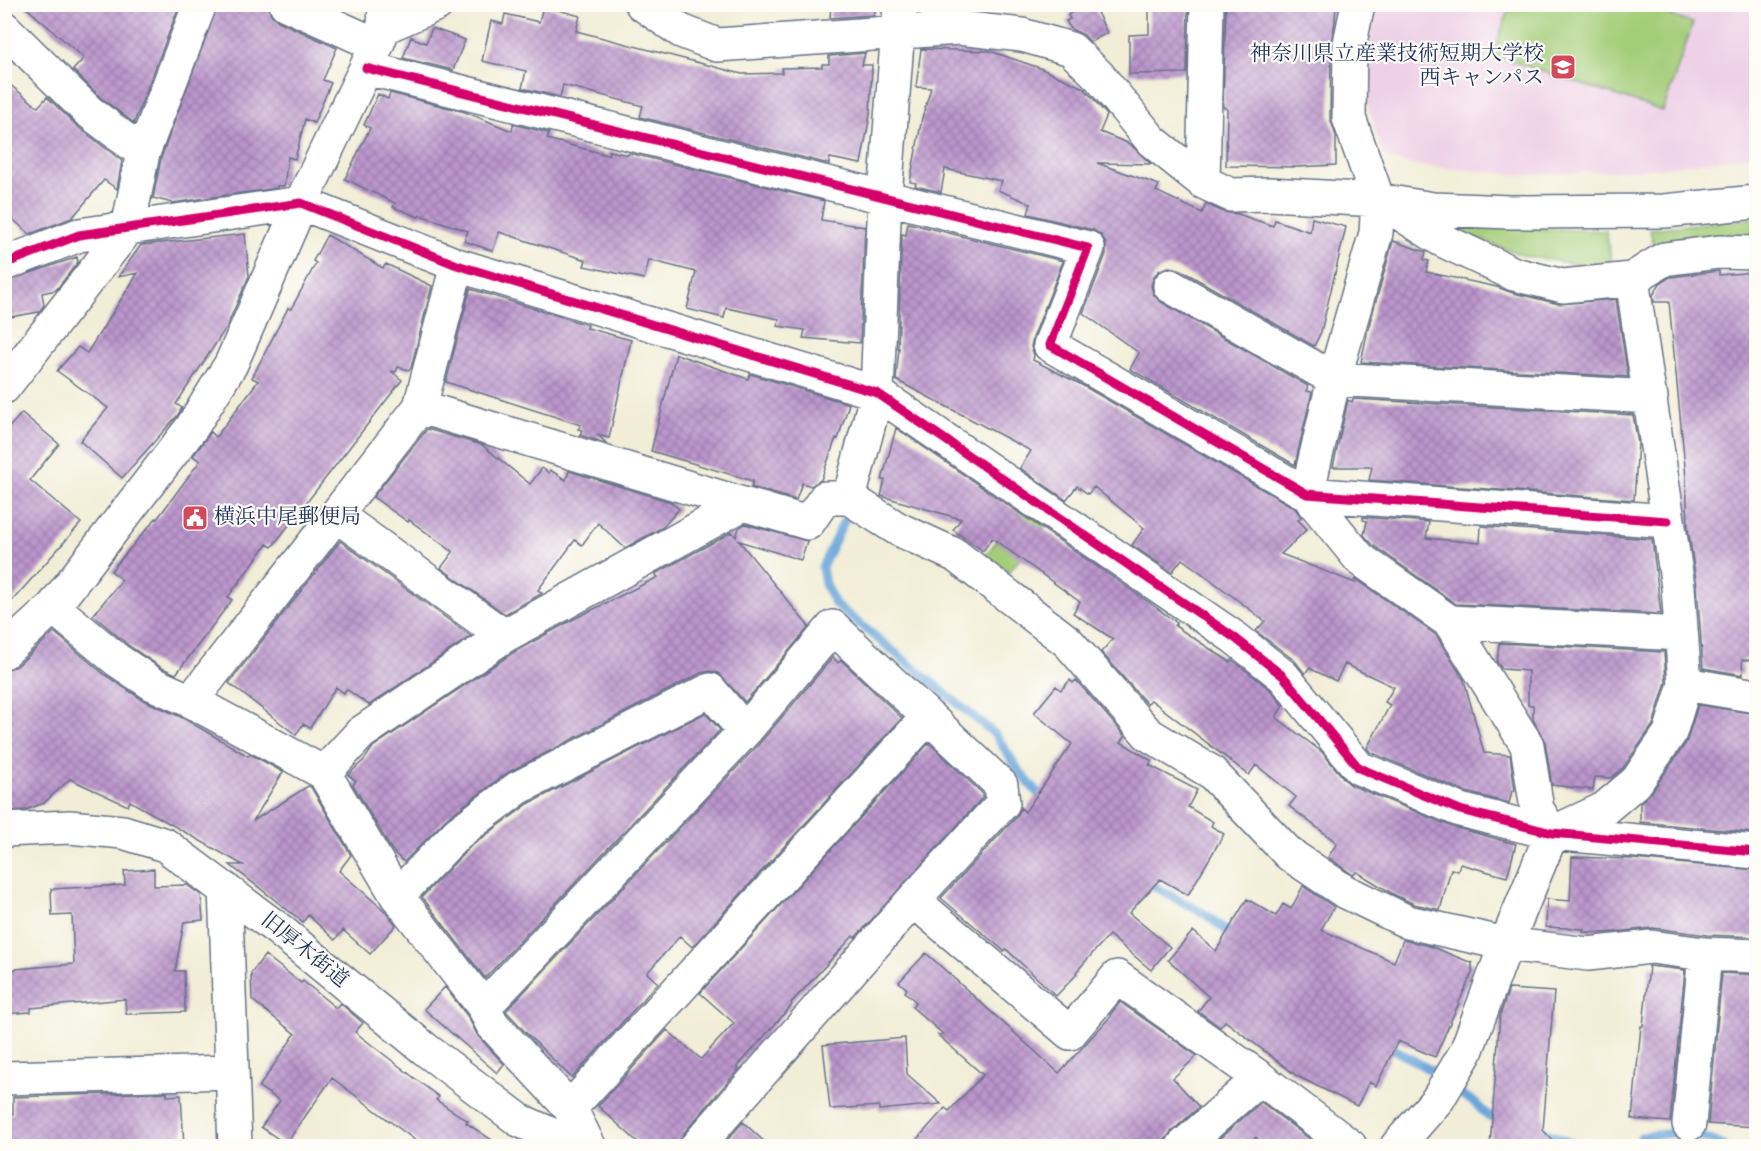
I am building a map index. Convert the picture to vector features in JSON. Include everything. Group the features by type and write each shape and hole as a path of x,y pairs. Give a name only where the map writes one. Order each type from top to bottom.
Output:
{"street":[{"path":"4,387 128,228 143,153 200,4"},
{"path":"286,4 854,191 885,196 1088,248 1050,345 1307,494 1359,559 1450,622 1527,745 1537,809 1552,832"},
{"path":"4,652 53,607 192,427 231,364 301,203 378,36 437,4"},
{"path":"642,4 681,31 717,45 899,18 1022,35 1071,49 1099,76 1152,141 1203,182 1231,195 1269,194 1378,200 1433,209 1510,212 1664,211 1756,202"},
{"path":"1203,182 1207,4"},
{"path":"1307,494 1334,379 1376,233 1378,200 1349,118 1350,43 1358,4"},
{"path":"849,498 877,393 885,196 899,18"},
{"path":"4,28 88,111 143,153"},
{"path":"1378,200 1442,240 1514,274 1563,286 1632,279 1664,259 1719,252 1756,253"},
{"path":"6,261 80,235 301,203 457,265 877,393 1235,638 1283,676 1359,768 1460,810 1552,832 1756,852"},
{"path":"191,701 420,407 457,265"},
{"path":"1396,1146 1438,1100 1466,1052 1506,944 1552,832 1604,809 1637,782 1671,733 1685,684 1678,587 1632,279"},
{"path":"1170,286 1334,379 1651,397"},
{"path":"420,407 808,523 825,498 849,498 898,529 955,555 1068,642 1148,734 1211,772 1289,854 1344,891 1408,922 1506,944 1588,954 1651,947 1705,954 1756,956"},
{"path":"1307,494 1668,521"},
{"path":"324,774 361,733 504,636 743,504"},
{"path":"336,516 504,636"},
{"path":"53,607 117,660 153,684 191,701 324,774 397,896 484,1007 492,1024 570,1108 589,1146"},
{"path":"1450,622 1681,634"},
{"path":"484,1007 745,731 833,627 1001,785 1003,804 913,900 697,1146"},
{"path":"1685,684 1756,696"},
{"path":"397,896 458,833 518,788 710,690 745,731"},
{"path":"570,1108 928,717"},
{"name":"旧厚木街道","path":"4,830 69,827 123,832 165,845 278,929 425,1049 519,1120 577,1146"},
{"path":"225,889 235,1146"},
{"path":"913,900 1070,1033 1117,977 1260,1078 1350,1146"},
{"path":"1689,1124 1705,954"},
{"path":"4,1078 232,1072"},
{"path":"1183,1146 1260,1078"}],"shaded area":[{"name":"神奈川県立産業技術短期大学校 西キャンパス","path":"1376,5 1756,5 1756,155 1651,169 1525,175 1411,165 1383,157 1367,99 1371,35"}],"green space":[{"path":"1510,5 1635,5 1693,23 1663,111 1493,55"},
{"path":"1756,218 1756,239 1654,252 1650,229"},
{"path":"1438,225 1606,231 1613,270 1525,256"},
{"path":"1022,505 1048,522 1009,572 985,557"}],"building":[{"path":"22,4 180,4 134,123 100,97 73,70 84,58"},
{"path":"218,4 267,4 271,14 278,21 337,48 323,80 331,83 314,123 305,119 295,159 288,157 284,186 172,203 153,198 161,158"},
{"path":"831,4 877,4 874,15 830,18"},
{"path":"1084,4 1093,4 1107,33 1090,42 1084,35 1071,29 1066,21 1070,19 1068,15"},
{"path":"1149,4 1188,4 1187,73 1129,74 1129,35 1149,34"},
{"path":"1226,4 1336,4 1331,43 1330,118 1336,136 1336,165 1226,166 1227,108 1223,105"},
{"path":"543,6 580,16 576,31 742,74 782,73 782,68 822,67 822,64 829,64 829,56 865,53 862,65 872,65 870,115 861,164 830,158 829,164 640,117 643,106 563,85 560,97 522,88 526,71 482,61 491,21 503,24 505,14 539,22"},
{"path":"432,28 465,40 453,70 403,58 411,37 426,43"},
{"path":"921,49 990,51 1040,68 1084,88 1107,115 1100,132 1130,144 1151,164 1097,163 1159,185 1156,191 1202,213 1206,204 1224,212 1238,214 1273,226 1275,220 1310,232 1312,218 1346,227 1321,332 1314,346 1179,269 1169,267 1160,270 1154,276 1151,286 1154,295 1161,302 1308,386 1306,391 1312,392 1295,465 1130,369 1139,353 1083,313 1106,254 1106,244 1101,235 1093,230 1028,214 1031,204 998,190 1002,181 945,169 941,192 915,186 916,183 910,182 922,118 931,88 916,87"},
{"path":"4,80 38,107 47,97 77,126 122,161 117,189 104,180 72,218 30,234 4,212"},
{"path":"390,93 465,112 512,131 513,124 549,133 547,139 608,155 609,151 628,155 629,153 824,201 821,220 865,227 860,343 803,338 805,330 778,326 779,319 726,308 724,318 687,309 696,272 649,260 644,279 584,266 586,260 499,232 493,251 464,241 468,231 393,207 395,203 345,179 370,128 364,125 378,94 388,99"},
{"path":"908,223 1063,261 1033,338 1031,347 1033,360 1080,384 1295,508 1301,517 1298,520 1307,529 1281,554 1355,583 1356,579 1436,635 1464,680 1484,753 1510,755 1515,791 1512,791 1509,803 1466,792 1370,752 1367,748 1390,705 1385,702 1394,687 1345,664 1336,681 1309,668 1305,674 1295,661 1256,631 1265,621 1215,583 1182,559 1172,572 1132,545 1144,528 1094,487 1088,494 1077,486 1066,500 1020,468 1031,451 896,380 902,234 906,235"},
{"path":"245,234 249,276 226,328 176,404 182,408 177,416 122,478 80,441 108,408 57,371 78,347 87,353 138,273 118,277 141,245"},
{"path":"327,235 383,268 386,264 432,286 411,368 409,370 398,367 396,372 391,371 402,380 272,547 267,544 228,597 232,600 176,674 162,668 128,645 93,615 122,580 111,571 157,519 200,461 193,456 211,432 216,437 258,381 252,378 288,308 291,309 316,263 313,261"},
{"path":"1393,241 1426,252 1424,260 1429,261 1426,272 1497,287 1559,304 1616,299 1628,377 1361,362"},
{"path":"77,257 78,262 56,290 42,293 44,305 39,312 4,318 4,282"},
{"path":"1719,271 1719,275 1756,272 1756,660 1742,660 1743,675 1703,668 1697,586 1688,528 1686,477 1669,302 1654,302 1653,295 1660,283 1670,277"},
{"path":"470,289 588,325 587,328 631,340 609,438 598,435 607,444 580,435 582,430 578,429 581,425 446,382"},
{"path":"676,354 748,379 750,374 849,404 821,480 811,486 802,483 796,500 751,487 753,481 651,451"},
{"path":"1353,399 1633,415 1638,443 1634,500 1369,480 1372,467 1333,467 1348,400 1352,402"},
{"path":"22,413 59,444 30,480 81,523 4,610 4,433"},
{"path":"896,428 1150,603 1177,623 1175,626 1230,662 1232,660 1270,689 1283,706 1276,717 1322,752 1351,785 1453,827 1516,844 1507,877 1460,864 1458,871 1451,869 1440,910 1414,904 1357,872 1353,875 1328,857 1337,843 1289,806 1296,797 1256,765 1249,775 1151,700 1147,704 1101,652 1113,639 1073,613 1080,602 992,538 983,551 953,530 961,519 881,496 885,480 882,480"},
{"path":"427,429 482,445 530,484 542,468 566,480 569,471 671,502 679,509 663,527 625,548 598,523 582,545 575,540 538,590 541,594 505,614 441,568 453,552 373,497"},
{"path":"1363,517 1429,522 1426,538 1480,543 1481,526 1652,539 1661,614 1456,604 1373,545 1364,535 1367,521 1363,520"},
{"path":"745,524 807,541 801,560 739,541 809,627 745,702 718,673 710,671 701,673 507,773 447,818 404,862 393,852 353,785 356,781 348,775 364,760 373,747 514,652 658,577 655,574 732,532 736,537 739,528"},
{"path":"340,541 471,636 369,705 346,689 344,693 336,687 310,728 303,724 296,735 229,683"},
{"path":"54,632 105,675 143,700 183,718 248,756 250,754 283,772 253,821 308,786 311,787 351,855 339,871 385,911 396,925 370,954 343,930 335,940 308,915 303,922 230,865 243,865 130,801 128,806 70,779 44,803 26,810 11,811 4,793 4,670 17,666"},
{"path":"1499,643 1664,652 1666,682 1653,725 1623,768 1611,778 1595,777 1593,790 1552,785 1545,742 1533,719 1533,705 1528,705 1528,671 1502,669 1497,662"},
{"path":"833,657 838,663 841,660 902,718 692,947 680,936 647,973 658,983 572,1078 506,1011 759,744"},
{"path":"1070,680 1073,683 1076,680 1125,736 1121,742 1152,761 1149,765 1197,790 1188,807 1213,822 1211,826 1224,834 1188,895 1160,879 1129,913 1170,947 1151,970 1109,935 1056,996 1006,949 1004,951 941,898 1017,816 1021,808 1025,812 1072,744 1034,713 1056,686 1061,690"},
{"path":"1698,705 1756,714 1756,792 1753,833 1640,822 1640,803 1652,792 1686,743"},
{"path":"705,713 720,730 485,978 422,897 470,847 528,804"},
{"path":"929,743 983,794 983,797 855,938 853,936 791,1003 792,1005 737,1067 739,1069 683,1134 679,1146 642,1146 598,1106 667,1030 701,1059 734,1023 700,993"},
{"path":"1572,857 1633,859 1756,870 1756,937 1707,935 1653,928 1606,933 1546,927 1547,899 1570,901"},
{"path":"154,869 154,886 187,885 201,895 203,920 184,922 175,971 184,971 185,1012 126,1014 125,999 31,1008 31,1012 4,1014 4,970 74,964 72,915 52,916 51,889 125,885 124,871"},
{"path":"1303,886 1334,907 1321,930 1394,962 1403,940 1430,946 1472,963 1472,973 1435,1057 1398,1041 1376,1086 1369,1082 1357,1106 1297,1076 1225,1021 1220,1027 1198,1011 1209,997 1168,960 1193,931 1216,951 1247,899 1276,916 1283,904 1291,909"},
{"path":"926,953 1059,1073 1111,1016 1120,1002 1197,1056 1173,1078 1199,1107 1171,1132 1165,1140 1165,1146 911,1146 945,1108 949,1111 983,1075 938,1035 943,1034 912,1007 916,1002 905,992 907,989 899,982"},
{"path":"265,955 301,983 303,981 336,1008 340,1003 363,1023 355,1032 439,1097 436,1100 501,1146 423,1146 332,1078 286,1144 261,1127 280,1101 259,1087 295,1034 252,1000 251,973"},
{"path":"1649,966 1685,970 1670,1122 1632,1119"},
{"path":"1722,973 1756,975 1756,1127 1708,1124"},
{"path":"445,987 468,1017 478,1036 504,1064 497,1073 424,1009"},
{"path":"1509,989 1554,992 1543,1130 1558,1146 1490,1146 1500,1015"},
{"path":"905,1038 907,1074 941,1104 879,1110 879,1106 830,1109 823,1045"},
{"path":"167,1092 167,1096 181,1095 184,1146 4,1146 4,1114 13,1114 13,1097"},
{"path":"1261,1102 1319,1146 1265,1146 1256,1137 1247,1146 1211,1146"},
{"path":"743,1122 769,1146 722,1146"}],"waterway":[{"path":"844,521 822,567 825,584 835,604 995,734 1020,772 1045,802"},
{"path":"1142,880 1205,914 1237,939"},
{"path":"1384,1044 1436,1073"},
{"path":"1461,1094 1475,1103 1488,1116 1504,1120"},
{"path":"1535,1128 1577,1146"},
{"path":"1633,1146 1641,1137 1688,1131 1724,1146"}],"cycle path":[{"path":"366,68 1088,248 1050,345 1307,494 1668,521"},
{"path":"4,264 79,235 301,203 457,265 877,393 1235,638 1283,676 1359,768 1460,810 1552,833 1756,852"}],"place":[{"name":"神奈川県立産業技術短期大学校 西キャンパス","path":"1563,67"},
{"name":"横浜中尾郵便局","path":"195,518"}]}
